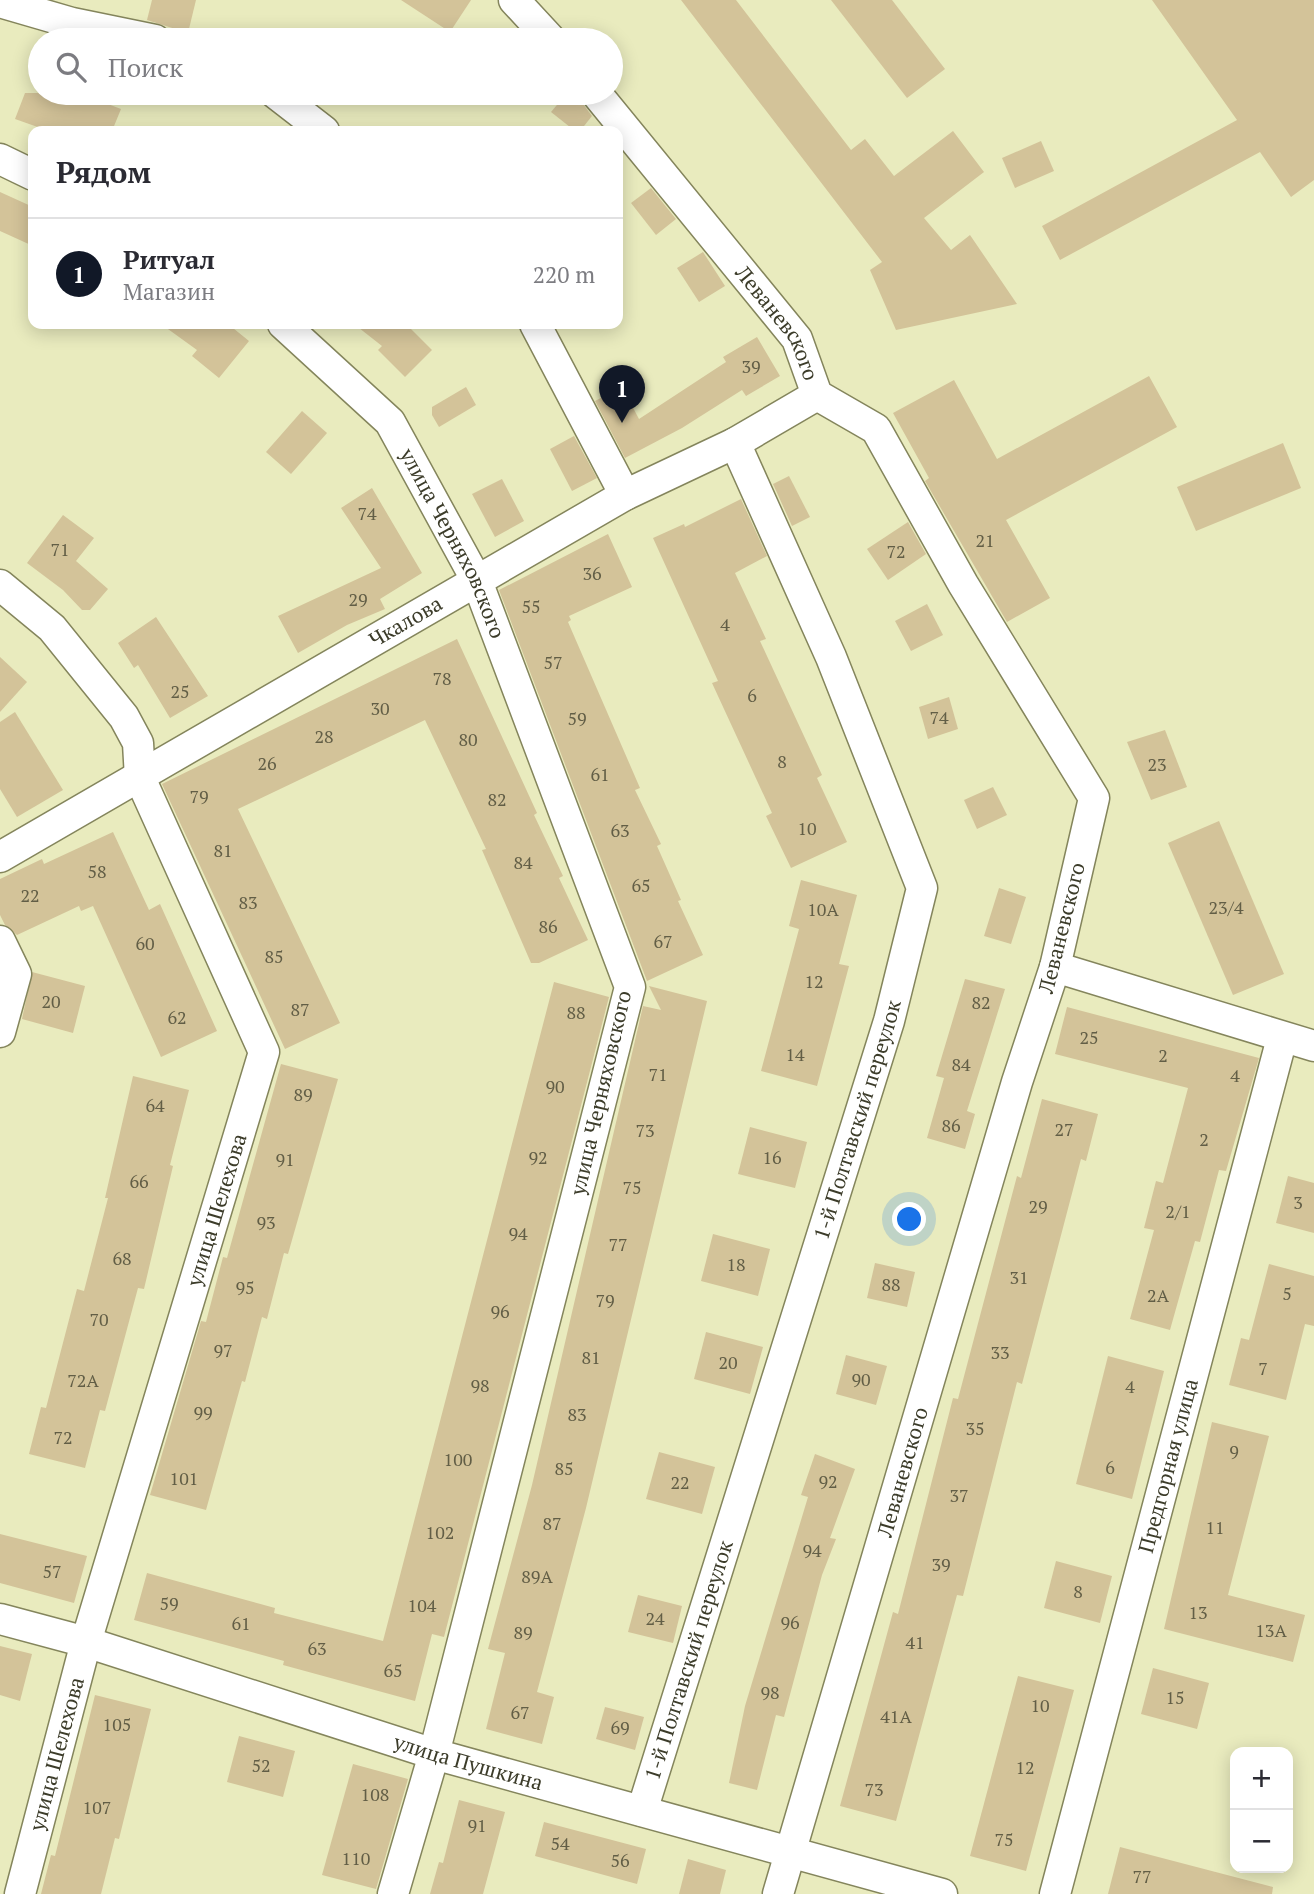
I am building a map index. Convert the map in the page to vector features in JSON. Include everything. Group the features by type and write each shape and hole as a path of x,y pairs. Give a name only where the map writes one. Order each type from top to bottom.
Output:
{"street":[{"path":"514,0 540,28"},
{"path":"0,2 96,28"},
{"path":"290,105 318,126"},
{"name":"Леваневского","path":"606,105 797,339 817,395 876,429 963,584 1094,798 1055,967 1017,1082 778,1894"},
{"path":"0,159 28,172"},
{"name":"улица Черняховского","path":"288,329 390,422 477,581 630,988 434,1754 393,1894"},
{"path":"538,329 625,495"},
{"name":"Чкалова","path":"0,857 625,495 735,443 817,395"},
{"name":"1-й Полтавский переулок","path":"642,1811 889,1021 922,888 831,657 735,443"},
{"name":"улица Шелехова","path":"0,584 52,628 124,717 138,743 140,778 264,1052 86,1642 20,1894"},
{"path":"0,941 16,974 0,1032"},
{"path":"1055,967 1314,1046"},
{"name":"Предгорная улица","path":"1055,1894 1282,1038"},
{"name":"улица Пушкина","path":"0,1619 86,1642 434,1754 942,1894"}],"building":[{"path":"152,0 196,0 189,28 172,28 147,20"},
{"path":"401,0 471,0 453,28 444,28"},
{"path":"681,0 736,0 851,150 865,139 894,176 953,131 984,172 924,218 951,250 970,235 1017,304 896,330 870,270 882,262"},
{"path":"831,0 892,0 945,69 907,98"},
{"path":"1152,0 1314,0 1314,180 1291,197 1260,152 1060,260 1042,226 1237,120"},
{"path":"25,93 28,93 28,105 110,105 121,109 114,126 35,126 15,119"},
{"path":"557,105 584,105 592,116 584,126 569,126 551,112"},
{"path":"1041,141 1054,171 1015,188 1002,158"},
{"path":"651,188 676,219 656,235 631,203"},
{"path":"0,192 28,205 28,244 0,231"},
{"path":"703,252 725,286 699,302 677,268"},
{"path":"168,329 234,329 249,341 219,378 192,356 197,350"},
{"path":"360,329 411,329 432,350 405,377 378,350 382,346"},
{"path":"757,337 780,376 746,396 742,390 682,428 625,458 595,401 622,387 639,419 726,362 723,357"},
{"path":"1149,376 1177,427 1006,520 1050,598 1007,622 925,481 929,478 893,413 954,380 997,459"},
{"path":"466,387 476,405 439,427 432,415 432,407"},
{"path":"302,411 327,433 291,474 266,452"},
{"path":"574,436 597,478 572,491 550,449"},
{"path":"1283,443 1301,488 1196,531 1177,487"},
{"path":"789,476 810,517 792,526 773,484"},
{"path":"502,479 524,521 495,537 472,494"},
{"path":"372,488 422,573 380,599 385,609 347,625 298,653 278,616 381,568 341,508"},
{"path":"741,499 767,556 735,573 766,639 760,641 822,775 817,778 847,842 791,868 766,816 772,813 712,683 718,681 653,538 684,524 685,527"},
{"path":"63,515 94,538 76,561 108,589 90,610 82,610 63,590 27,563"},
{"path":"908,522 926,554 888,580 867,549"},
{"path":"608,534 632,587 569,616 571,620 568,622 640,788 635,790 661,844 657,846 703,955 647,981 499,590"},
{"path":"927,604 943,635 911,651 895,621"},
{"path":"156,617 208,696 170,718 138,665 134,668 118,643"},
{"path":"457,639 537,813 534,815 563,876 559,878 588,940 539,963 531,963 482,850 486,849 425,720 238,809 340,1023 285,1049 162,784"},
{"path":"0,657 27,682 0,712"},
{"path":"949,697 958,729 928,739 919,707"},
{"path":"15,712 63,790 17,817 0,789 0,722"},
{"path":"1165,730 1187,787 1151,800 1127,742"},
{"path":"993,787 1007,815 977,829 964,800"},
{"path":"1219,821 1284,974 1233,995 1168,843"},
{"path":"113,832 149,910 160,904 217,1031 161,1057 93,906 81,911 79,906 17,935 5,925 0,915 0,879 42,859 44,864"},
{"path":"801,880 857,895 839,964 849,966 817,1086 761,1071 799,929 789,926"},
{"path":"999,888 1026,897 1011,944 984,936"},
{"path":"32,972 85,986 73,1033 22,1019"},
{"path":"965,979 1005,989 967,1111 975,1114 965,1149 927,1138 944,1078 936,1076"},
{"path":"554,982 609,997 444,1637 432,1634 415,1701 283,1665 284,1661 134,1620 147,1573 275,1608 274,1613 383,1641"},
{"path":"649,986 707,1001 586,1508 537,1692 554,1697 542,1744 486,1729 505,1653 488,1649 532,1485 643,1006 661,1010"},
{"path":"1067,1007 1259,1058 1226,1171 1219,1170 1200,1242 1195,1241 1170,1330 1130,1319 1154,1230 1144,1228 1156,1181 1163,1183 1188,1088 1055,1054"},
{"path":"281,1064 338,1079 288,1254 284,1253 267,1319 262,1317 206,1510 150,1495 201,1321 206,1322 223,1257 227,1258"},
{"path":"133,1076 189,1090 144,1289 138,1288 105,1411 100,1410 85,1468 29,1454 41,1407 46,1408 77,1289 84,1291 108,1198 105,1198"},
{"path":"1042,1099 1098,1114 1086,1161 1081,1159 1022,1384 1017,1382 963,1596 957,1595 896,1821 840,1806 893,1612 898,1614 953,1398 958,1399 1017,1176 1021,1178"},
{"path":"750,1127 807,1142 795,1188 738,1174"},
{"path":"1288,1176 1314,1183 1314,1233 1276,1223"},
{"path":"713,1234 770,1249 758,1296 701,1281"},
{"path":"875,1263 915,1272 907,1307 867,1298"},
{"path":"1269,1264 1314,1276 1314,1326 1305,1324 1286,1400 1229,1385 1241,1338 1249,1340"},
{"path":"706,1332 763,1347 750,1394 694,1379"},
{"path":"846,1355 887,1366 876,1405 836,1394"},
{"path":"1108,1356 1164,1371 1132,1499 1076,1484"},
{"path":"1212,1422 1269,1436 1228,1595 1305,1615 1293,1662 1164,1629"},
{"path":"659,1452 715,1467 702,1514 646,1499"},
{"path":"815,1454 855,1469 830,1538 836,1539 822,1575 784,1717 776,1715 757,1790 729,1783 745,1706 808,1497 801,1495"},
{"path":"0,1534 87,1556 74,1603 0,1583"},
{"path":"1056,1561 1112,1576 1100,1623 1044,1608"},
{"path":"638,1595 682,1606 673,1643 628,1632"},
{"path":"0,1646 32,1654 20,1701 0,1695"},
{"path":"1153,1668 1209,1683 1197,1729 1141,1714"},
{"path":"1018,1676 1074,1690 1026,1871 970,1856"},
{"path":"95,1695 151,1709 119,1839 115,1838 101,1894 41,1894 51,1855 55,1856"},
{"path":"605,1707 644,1717 635,1750 596,1739"},
{"path":"239,1736 295,1751 283,1797 227,1782"},
{"path":"353,1764 408,1779 376,1889 322,1875"},
{"path":"459,1800 505,1812 483,1894 430,1894 439,1862 443,1863"},
{"path":"544,1822 646,1849 637,1884 535,1856"},
{"path":"1120,1847 1273,1887 1272,1894 1108,1894"},
{"path":"688,1859 726,1870 720,1894 679,1894"}],"place":[{"name":"Ритуал","path":"622,423"}]}
